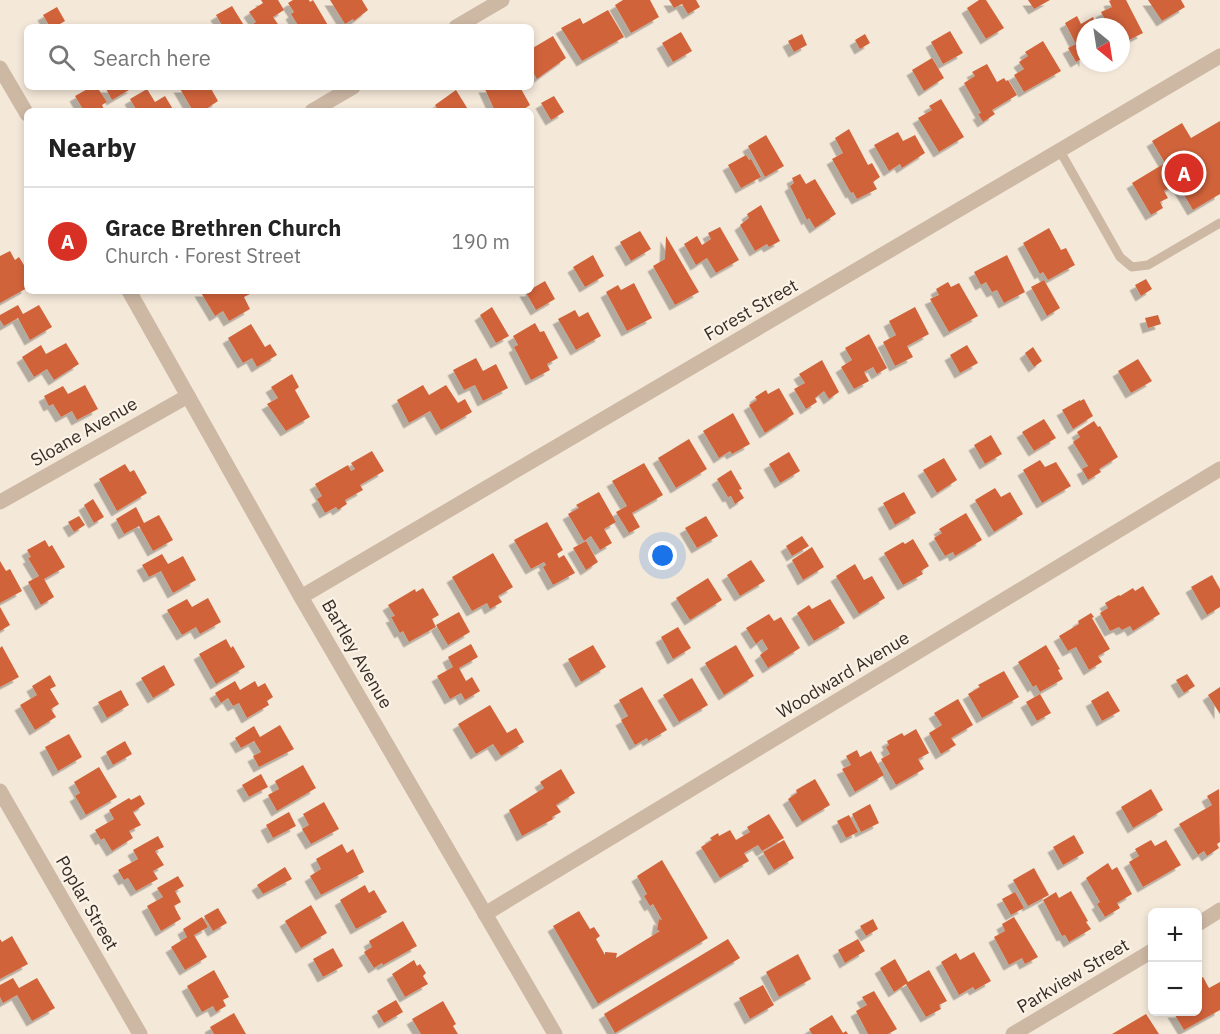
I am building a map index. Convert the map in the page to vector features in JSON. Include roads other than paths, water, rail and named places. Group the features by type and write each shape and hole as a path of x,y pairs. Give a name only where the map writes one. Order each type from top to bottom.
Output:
{"street":[{"path":"461,24 502,0"},
{"name":"Forest Street","path":"301,597 1220,56"},
{"path":"0,68 24,109"},
{"path":"317,108 348,90"},
{"name":"Bartley Avenue","path":"131,294 301,597 555,1034"},
{"name":"Sloane Avenue","path":"0,502 188,396"},
{"name":"Woodward Avenue","path":"485,914 1220,469"},
{"name":"Poplar Street","path":"0,791 140,1034"},
{"path":"1202,921 1220,910"},
{"name":"Parkview Street","path":"1013,1034 1148,953"}],"lane":[{"path":"1060,151 1120,257 1132,267 1148,265 1220,223"}],"place":[{"name":"Grace Brethren Church","path":"1184,173"}]}
